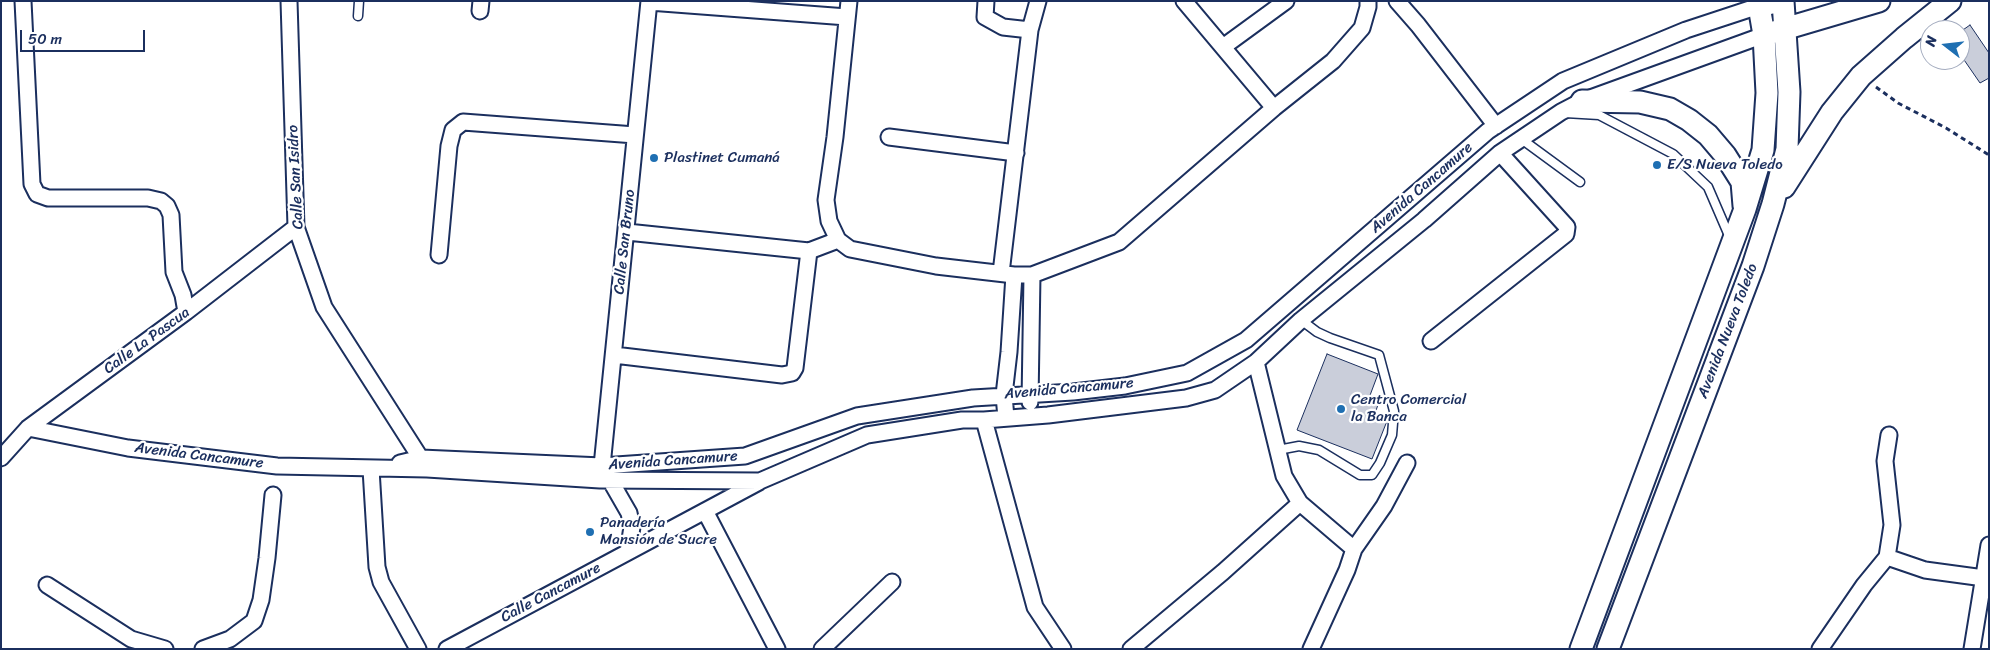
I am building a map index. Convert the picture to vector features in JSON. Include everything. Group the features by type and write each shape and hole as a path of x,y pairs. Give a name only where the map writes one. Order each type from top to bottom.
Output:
{"main road":[{"name":"Avenida Nueva Toledo","path":"1608,649 1753,266 1773,204 1787,149 1789,92 1784,1"},
{"name":"Avenida Cancamure","path":"1764,36 1786,27 1879,1"},
{"path":"1773,204 1832,112 1861,76 1950,1"},
{"name":"Avenida Nueva Toledo","path":"1581,649 1745,209 1763,150 1767,93 1764,36 1769,4"},
{"path":"1582,101 1640,102 1670,108 1689,120 1708,135 1725,155 1742,182 1745,209"}],"street":[{"path":"23,1 32,184 38,194 48,198 148,198 161,201 167,206 170,214 174,272 183,295 186,312"},
{"name":"Calle San Isidro","path":"289,1 296,227 324,307 424,464"},
{"path":"849,1 835,137 826,200 829,221 838,240 850,249 936,266 1032,275 1118,242 1274,108 1333,61 1362,28 1368,1"},
{"path":"986,1 985,17 1003,26 1030,30"},
{"path":"1006,418 1004,395 1009,352 1008,274 1016,153 1030,30 1038,1"},
{"path":"1184,1 1274,108"},
{"path":"1223,47 1286,1"},
{"path":"1397,1 1418,25 1496,126"},
{"path":"649,2 847,17"},
{"name":"Calle San Bruno","path":"602,466 649,2"},
{"name":"Avenida Cancamure","path":"28,428 128,448 277,466 371,469 424,464 602,466 745,456 857,416 1004,395 1073,392 1125,386 1187,373 1246,340 1496,126 1563,81 1686,30 1769,4"},
{"name":"Avenida Cancamure","path":"424,464 610,480 760,481 867,435 962,420 1031,416 1186,398 1215,390 1256,362 1302,320 1520,138 1582,101 1764,36"},
{"path":"439,255 449,146 453,130 463,122 635,135"},
{"path":"889,137 1016,153"},
{"path":"1431,342 1566,234 1567,227 1500,153"},
{"name":"Calle La Pascua","path":"1,458 28,428 186,312 296,227"},
{"path":"627,232 809,251 838,240"},
{"path":"614,355 782,375 792,373 795,368 809,251"},
{"path":"1031,416 1032,275"},
{"path":"1009,352 1032,353"},
{"path":"1256,362 1266,395 1284,476 1300,502 1354,549"},
{"path":"984,420 1036,607 1063,649"},
{"path":"1820,649 1864,584 1887,558 1892,526 1885,461 1889,435"},
{"path":"1311,649 1347,570 1354,549 1384,506 1407,463"},
{"path":"602,466 629,513 632,527 628,552"},
{"path":"371,469 377,567 380,582 418,649"},
{"name":"Calle Cancamure","path":"447,649 760,481"},
{"path":"203,649 230,639 254,621 261,600 273,495"},
{"path":"1131,649 1223,572 1300,502"},
{"path":"704,511 777,649"},
{"path":"1972,649 1989,545"},
{"path":"1887,558 1925,570 1984,578"},
{"path":"822,649 892,582"},
{"path":"47,584 131,639 165,649"}],"lane":[{"path":"358,16 359,1"},
{"path":"1561,112 1599,115 1673,154 1708,187 1732,242"},
{"path":"1520,138 1580,182"},
{"path":"1278,450 1299,446 1319,450 1360,475 1372,475 1380,464 1392,435 1394,411 1379,356 1317,332 1302,320"}],"path":[{"path":"1861,76 1898,103 1946,128 1989,155"}],"building":[{"path":"1970,25 1989,53 1989,78 1980,83 1970,68"},
{"name":"Centro Comercial la Banca","path":"1327,354 1378,374 1369,398 1379,402 1374,416 1387,421 1372,459 1297,430"}],"place":[{"name":"Plastinet Cumaná","path":"654,158"},
{"name":"E/S Nueva Toledo","path":"1657,165"},
{"name":"Centro Comercial la Banca","path":"1341,409"},
{"name":"Panadería Mansión de Sucre","path":"590,532"}]}
